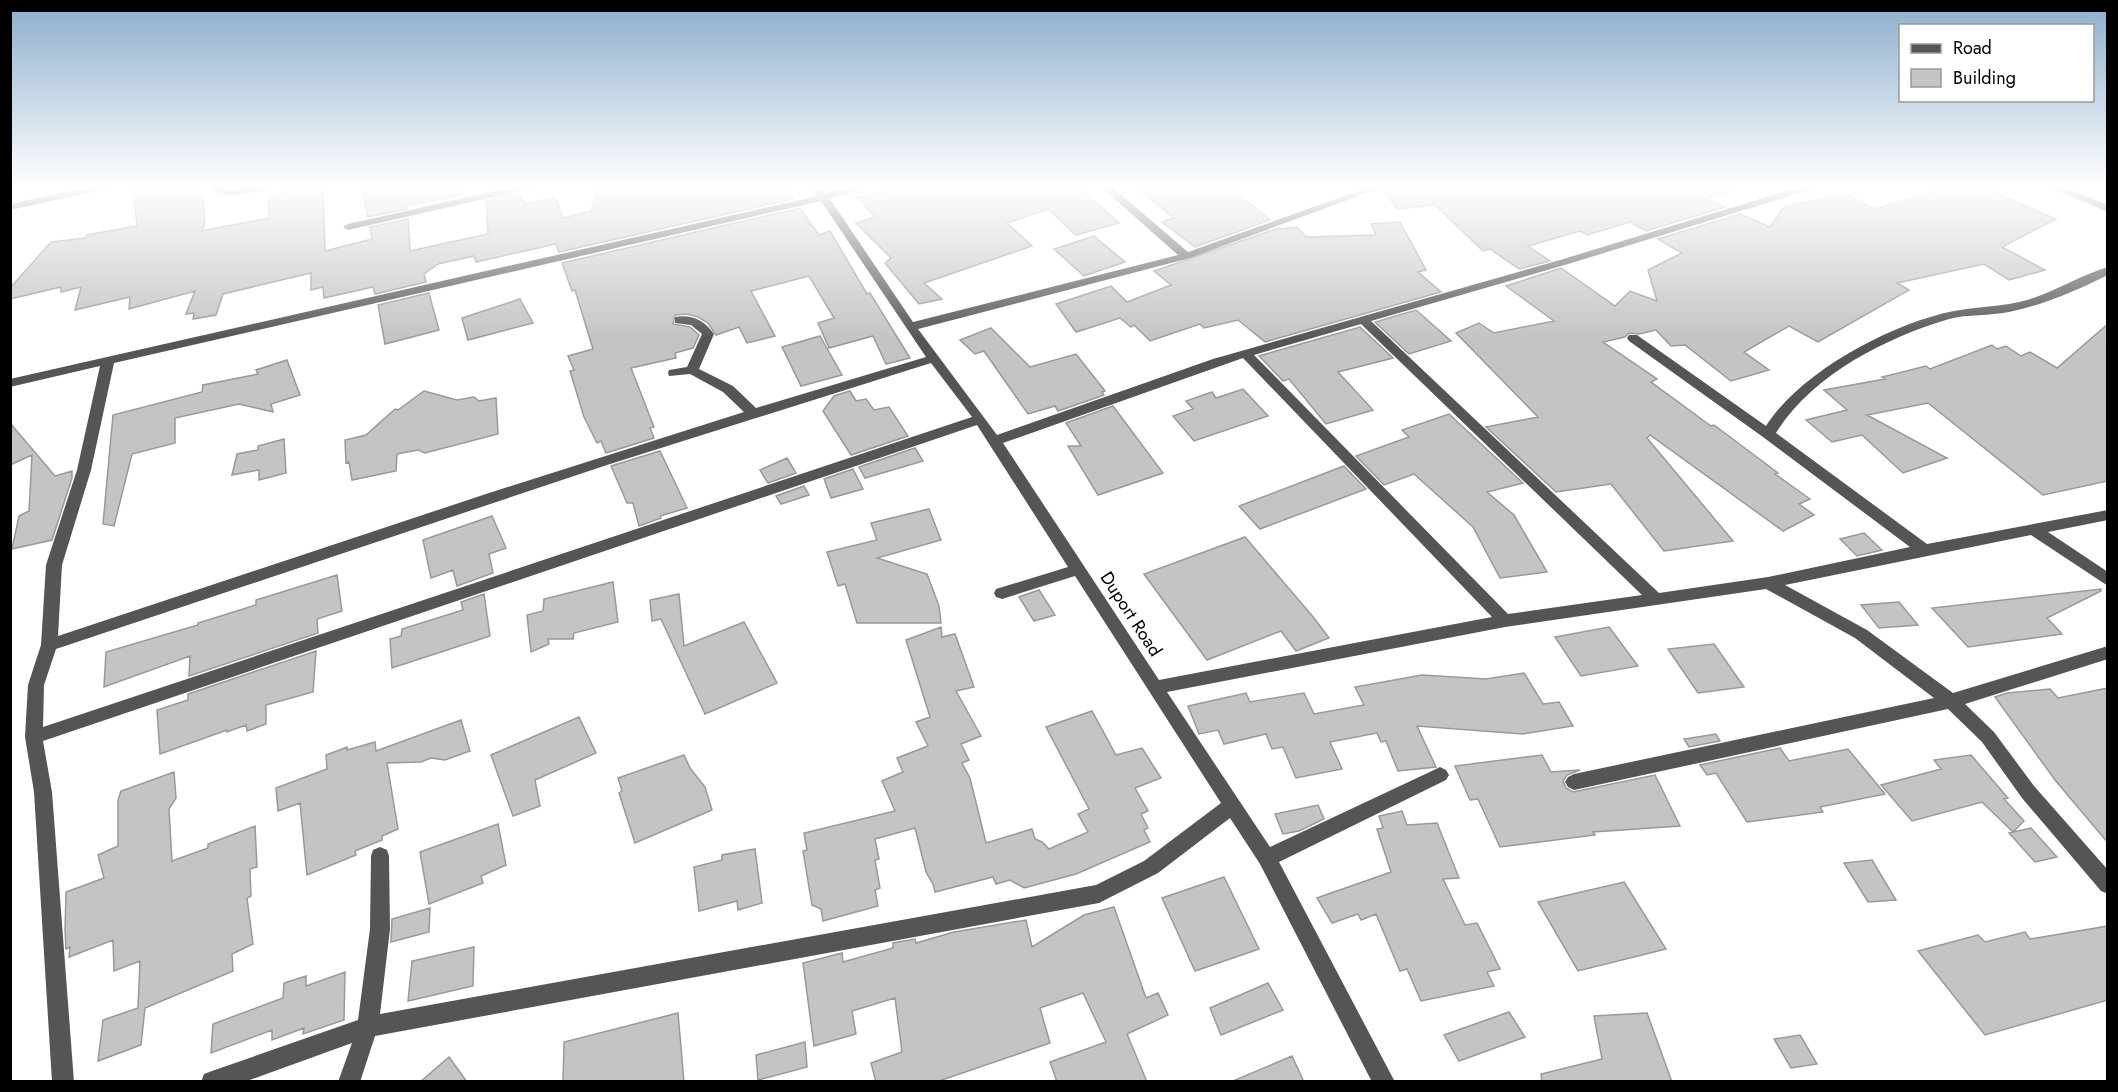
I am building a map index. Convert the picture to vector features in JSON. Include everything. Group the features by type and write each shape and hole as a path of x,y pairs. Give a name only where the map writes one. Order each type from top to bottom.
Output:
{"street":[{"path":"10,383 628,237"},
{"name":"Duport Road","path":"850,237 910,327 980,419 1267,858 1384,1082"},
{"path":"1163,237 1185,256"},
{"path":"910,327 1185,256 1237,237"},
{"path":"994,441 1217,362 1364,321 1643,237"},
{"path":"1768,434 1785,408 1806,389 1873,346 1921,324 1950,316 2008,309 2077,285 2108,270"},
{"path":"679,320 693,319 708,334 692,370"},
{"path":"1364,321 1656,599"},
{"path":"1633,338 1768,434 1924,550"},
{"path":"1246,354 1505,621"},
{"path":"49,645 528,484 935,358"},
{"path":"63,1082 43,792 34,737 36,685 49,645 54,565 84,470 108,361"},
{"path":"674,373 692,370 728,389 753,413"},
{"path":"34,737 980,419"},
{"path":"1156,687 1505,621 1768,583 2108,514"},
{"path":"2035,530 2108,580"},
{"path":"1002,593 1079,569"},
{"path":"1768,583 1814,606 1861,634 1951,701 1988,737 2028,792 2108,885"},
{"path":"1574,782 1951,701 2108,652"},
{"path":"1267,858 1440,775"},
{"path":"212,1082 368,1027 1099,894 1151,867 1233,805"},
{"path":"349,1082 368,1027 380,929 380,855"}],"building":[{"path":"325,237 325,251 372,239 372,237 409,237 410,251 474,237 625,237 559,252 556,244 476,262 474,256 438,264 424,274 426,282 375,294 373,287 324,298 323,287 311,290 311,273 223,294 216,315 193,319 194,313 186,314 195,291 129,309 130,297 75,310 81,287 61,292 61,287 10,299 10,288 51,242 86,238"},
{"path":"675,237 834,237 867,294 870,293 910,358 886,364 873,336 829,348 818,323 834,318 809,276 751,291 775,336 747,343 739,327 716,335 708,323 698,317 687,314 675,315 673,324 690,327 699,335 693,348 675,353 676,358 631,368 654,427 650,428 654,438 606,453 601,441 597,443 584,417 570,371 574,370 568,356 593,349 575,290 572,291 562,263"},
{"path":"870,237 1022,237 1032,246 924,283 942,299 919,304 885,263 891,258"},
{"path":"1095,237 1125,262 1084,276 1054,249"},
{"path":"1182,237 1223,237 1195,247"},
{"path":"1253,237 1408,237 1426,270 1418,272 1441,292 1265,342 1238,320 1204,328 1200,324 1150,341 1134,325 1131,327 1120,318 1076,332 1056,304 1111,286 1127,302 1171,285 1154,271"},
{"path":"1468,237 1559,237 1528,246 1550,261 1519,269 1490,249 1483,251"},
{"path":"1665,237 2021,237 2002,247 2045,270 2009,280 1984,264 1897,283 1909,290 1818,342 1789,326 1744,352 1769,370 1731,381 1685,345 1671,346 1656,330 1639,334 1629,333 1625,337 1603,342 1657,379 1651,382 1711,426 1714,425 1810,499 1799,504 1814,515 1783,531 1650,435 1647,438 1733,541 1664,551 1611,484 1556,492 1486,427 1538,417 1456,333 1479,323 1494,333 1554,321 1506,286 1561,268 1615,306 1630,291 1657,301 1648,270 1682,253 1658,239"},
{"path":"429,293 439,330 385,344 378,305"},
{"path":"520,299 533,323 468,340 462,318"},
{"path":"1416,310 1451,341 1409,354 1375,322"},
{"path":"2108,324 2108,481 2043,495 1928,403 1867,415 1947,458 1903,473 1862,435 1832,442 1806,420 1847,410 1824,390 1885,379 1882,377 1926,366 1930,369 1992,345 1997,349 2006,346 2021,356 2030,352 2057,368"},
{"path":"1360,327 1393,358 1338,372 1373,410 1326,424 1289,379 1283,381 1259,356"},
{"path":"991,328 1030,367 1076,354 1105,391 1102,392 1104,395 1058,411 1055,406 1028,414 984,351 975,354 960,340"},
{"path":"820,336 842,375 801,386 782,347"},
{"path":"287,360 300,395 271,404 273,412 239,404 175,418 175,443 132,454 114,526 103,524 113,415 202,392 203,385 258,374 256,370"},
{"path":"1243,389 1268,416 1194,441 1173,416 1193,409 1186,401 1212,392 1216,398"},
{"path":"424,391 457,400 474,397 479,401 496,398 498,434 425,453 418,450 397,454 396,471 352,480 349,462 346,463 345,440 366,435 395,409 398,410"},
{"path":"850,391 856,401 866,399 874,410 889,407 908,436 851,455 823,411 834,396"},
{"path":"1113,406 1163,473 1098,495 1068,446 1081,446 1066,423"},
{"path":"1449,414 1523,483 1487,492 1514,515 1547,572 1500,578 1473,527 1414,474 1384,485 1356,456 1409,437 1402,430"},
{"path":"10,423 55,476 72,471 72,478 52,540 12,549 19,516 29,511 32,455 10,465"},
{"path":"284,439 286,473 259,480 259,470 232,475 237,454 258,450 258,446"},
{"path":"915,448 923,461 865,478 859,467"},
{"path":"660,451 687,508 660,516 661,518 639,526 633,503 627,503 611,466"},
{"path":"787,458 796,473 768,483 760,470"},
{"path":"1344,466 1366,489 1260,529 1239,506"},
{"path":"853,469 863,489 831,498 824,479"},
{"path":"804,486 809,495 781,504 776,496"},
{"path":"929,509 941,540 877,558 927,574 939,606 941,623 857,623 845,584 838,586 827,552 877,540 871,523"},
{"path":"492,516 506,548 489,554 493,573 457,586 453,570 431,578 423,540"},
{"path":"1864,533 1882,550 1857,556 1840,539"},
{"path":"1245,537 1329,638 1296,651 1281,631 1207,660 1144,574"},
{"path":"337,575 342,611 317,619 318,633 189,676 190,656 104,687 106,652 198,625 198,623 256,605 256,600"},
{"path":"613,582 618,622 574,633 573,639 548,639 549,644 531,652 527,615 543,611 544,599"},
{"path":"2101,589 2047,618 2062,634 1968,647 1932,608"},
{"path":"1039,590 1055,615 1034,621 1019,597"},
{"path":"484,594 490,636 392,668 390,639 401,636 402,629 463,610 461,602"},
{"path":"679,594 684,646 744,622 777,683 705,714 661,619 652,621 650,600"},
{"path":"1899,602 1918,625 1879,628 1861,605"},
{"path":"941,627 942,637 955,634 974,687 956,691 981,736 961,744 969,760 962,763 970,778 986,843 1032,829 1035,839 1049,849 1088,832 1078,814 1089,809 1046,727 1092,711 1116,755 1142,748 1161,778 1135,788 1148,811 1141,814 1148,828 1144,830 1150,842 1076,874 1024,888 1010,880 996,884 993,877 935,892 926,872 915,828 875,839 879,859 875,860 880,888 875,890 878,906 823,921 821,909 812,905 803,851 807,850 804,833 895,811 882,781 903,772 897,758 928,746 916,722 930,717 906,640"},
{"path":"1609,627 1638,666 1581,676 1555,637"},
{"path":"1714,644 1744,687 1698,693 1668,649"},
{"path":"316,651 313,692 266,705 266,724 247,731 246,725 227,732 227,730 160,754 157,710 188,700 188,694"},
{"path":"1524,673 1543,704 1559,702 1573,726 1523,734 1417,726 1436,767 1398,771 1386,741 1381,742 1377,733 1330,742 1342,769 1296,778 1283,747 1272,749 1266,734 1224,744 1218,730 1199,734 1188,706 1246,693 1250,702 1304,693 1314,714 1364,705 1355,687 1422,675 1486,679"},
{"path":"2108,688 2108,843 2055,780 1995,697 2007,693 2050,689 2058,698"},
{"path":"579,717 596,753 535,780 540,806 513,816 491,755"},
{"path":"461,720 470,751 445,760 431,758 421,762 387,763 398,829 382,836 382,840 355,851 356,855 307,875 300,803 278,811 276,788 327,769 326,755 347,747 347,750 375,742 376,751"},
{"path":"1716,734 1720,741 1689,747 1684,739"},
{"path":"1780,748 1789,761 1848,749 1885,794 1820,807 1823,812 1747,822 1716,773 1707,775 1700,765"},
{"path":"684,755 690,768 705,787 712,810 635,843 619,793 622,791 618,778"},
{"path":"1542,755 1551,772 1580,770 1567,775 1563,781 1566,788 1573,792 1655,775 1680,826 1593,832 1595,835 1500,847 1478,799 1470,800 1455,766"},
{"path":"1971,755 2008,798 2004,799 2024,821 2013,832 1982,802 1912,821 1881,785 1941,769 1934,760"},
{"path":"174,772 176,798 169,809 172,861 208,848 208,844 255,826 257,867 250,869 251,896 247,898 253,944 232,954 233,971 145,1008 141,1045 98,1061 103,1020 138,1008 140,961 114,971 113,940 69,957 70,947 66,949 65,930 66,892 104,878 98,855 118,846 118,800 121,791"},
{"path":"1318,805 1324,819 1299,831 1283,834 1275,814"},
{"path":"1402,811 1407,825 1437,823 1459,878 1443,879 1465,925 1477,923 1500,969 1487,972 1494,986 1421,1001 1407,969 1400,971 1376,914 1361,920 1358,914 1332,923 1317,898 1391,872 1377,829 1383,828 1379,816"},
{"path":"498,824 506,865 481,876 483,883 429,904 420,852"},
{"path":"2031,828 2057,857 2035,862 2009,833"},
{"path":"755,849 762,903 738,910 737,901 699,911 694,867 722,860 722,855"},
{"path":"1872,860 1896,900 1868,902 1844,863"},
{"path":"1224,877 1259,949 1195,971 1162,898"},
{"path":"1624,882 1666,949 1578,971 1538,902"},
{"path":"1114,907 1146,998 1158,993 1168,1015 1127,1034 1147,1082 1057,1082 1050,1062 1106,1042 1083,993 1040,1008 1050,1043 936,1082 876,1082 871,1063 902,1052 895,998 852,1011 856,1034 814,1046 803,963 842,953 843,962 893,948 893,943 915,939 916,943 954,932 1026,920 1032,947 1084,915"},
{"path":"430,908 429,932 391,942 392,919"},
{"path":"2108,926 2108,1000 1985,1035 1918,951 1978,935 1985,942 2025,932 2030,939"},
{"path":"474,947 473,986 408,1001 412,961"},
{"path":"345,972 344,1020 303,1034 304,1028 272,1040 272,1030 211,1053 213,1024 283,998 284,983 306,976 306,986"},
{"path":"1268,983 1283,1010 1221,1035 1210,1008"},
{"path":"1509,1012 1525,1037 1459,1061 1444,1035"},
{"path":"678,1013 684,1082 563,1082 564,1042"},
{"path":"1647,1013 1672,1082 1542,1082 1541,1074 1602,1059 1594,1016"},
{"path":"1800,1035 1817,1064 1791,1068 1774,1039"},
{"path":"805,1042 807,1067 758,1080 756,1055"},
{"path":"1292,1056 1304,1082 1233,1082 1233,1081"},
{"path":"449,1057 467,1082 420,1082"}]}
